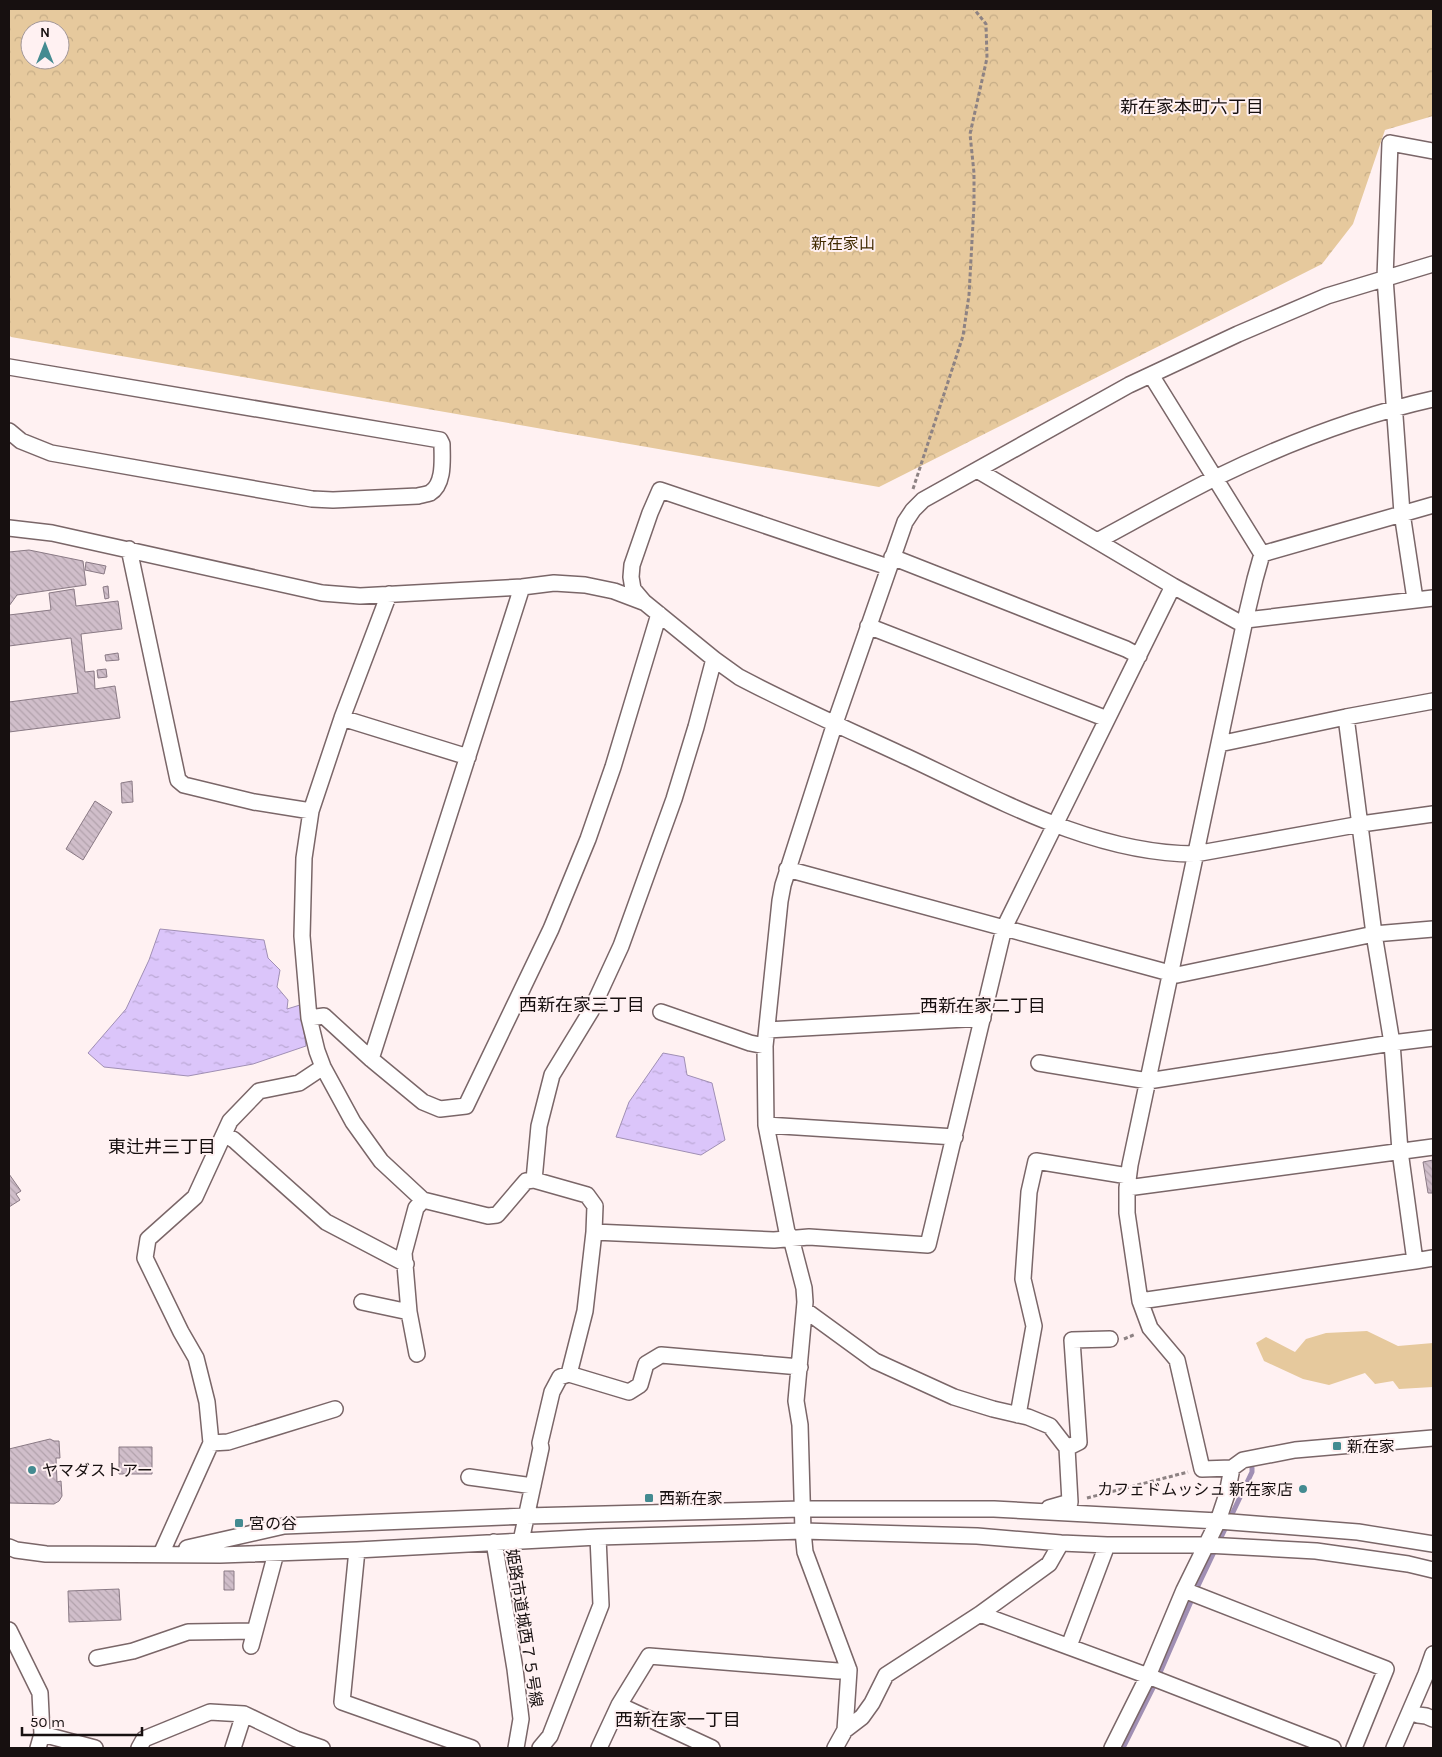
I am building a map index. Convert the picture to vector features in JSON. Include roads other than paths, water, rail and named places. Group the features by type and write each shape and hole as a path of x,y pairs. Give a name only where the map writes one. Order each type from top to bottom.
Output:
{"street":[{"path":"1415,600 1402,513 1385,278 1390,143 1433,152"},
{"path":"783,1239 787,1232 766,1124 765,1046 780,901 787,869 835,723 890,562 905,522 913,510 923,500 1129,385 1238,334 1327,296 1433,264"},
{"path":"9,368 440,440 442,444 441,475 430,493 418,496 333,500 312,499 51,453 21,441 9,431"},
{"path":"1151,375 1262,554 1245,622 1195,854 1128,1182 1127,1213 1140,1301 1150,1328 1177,1360 1202,1469 1232,1468 1243,1460 1295,1450 1433,1438"},
{"path":"1097,541 1215,478 1300,440 1350,421 1433,399"},
{"path":"977,470 1174,586 1245,622 1433,598"},
{"path":"1139,656 1126,649 890,562 660,490 650,512 632,565 633,589 644,602 714,659 748,682 1055,825 1132,848 1176,854 1195,854 1361,824 1433,814"},
{"path":"1262,554 1433,505"},
{"path":"9,528 52,532 322,593 360,596 522,587 554,583 585,585 644,602"},
{"path":"129,549 178,780 184,785 254,802 311,811"},
{"path":"599,1233 783,1239 809,1237 928,1245 1004,928 1174,586"},
{"path":"372,1059 522,587"},
{"path":"390,594 342,718 311,811 304,858 302,936 309,1018 323,1067 353,1122 381,1160 423,1200 488,1216 497,1215 526,1181 534,1180 587,1195 595,1206 599,1233 573,1376"},
{"path":"309,1018 324,1016 423,1102 440,1108 466,1106 551,929 588,839 613,767 659,614"},
{"path":"868,626 1107,719"},
{"path":"534,1180 539,1126 552,1075 591,1011 621,946 674,799 714,659"},
{"path":"1219,744 1433,701"},
{"path":"1346,717 1374,934 1392,1043 1400,1151 1415,1261"},
{"path":"342,718 468,757"},
{"path":"787,869 1177,975 1374,934 1433,929"},
{"path":"661,1012 750,1043 765,1046"},
{"path":"766,1030 983,1018"},
{"path":"1039,1063 1148,1080 1433,1038"},
{"path":"161,1554 211,1443 207,1402 196,1358 181,1332 145,1258 148,1239 195,1197 230,1121 259,1092 299,1083 323,1067"},
{"path":"766,1124 955,1136"},
{"path":"224,1134 234,1140 326,1222 406,1264"},
{"path":"1018,1414 1034,1326 1023,1279 1029,1192 1036,1161 1128,1182 1433,1147"},
{"path":"417,1354 409,1312 404,1253 416,1208 423,1200"},
{"path":"783,1239 804,1288 805,1310 795,1366 796,1401 800,1425 804,1552 849,1670 845,1730"},
{"path":"1140,1301 1433,1258"},
{"path":"362,1302 409,1312"},
{"path":"805,1310 875,1361 954,1397 1028,1417 1050,1426 1067,1448 1070,1502 1035,1512"},
{"path":"1067,1448 1078,1442 1072,1340 1110,1339"},
{"path":"521,1541 552,1392 560,1378 573,1376 629,1392 640,1386 646,1364 661,1355 795,1366"},
{"path":"211,1443 228,1442 335,1409"},
{"path":"1112,1748 1154,1679 1184,1590 1218,1521 1227,1494 1232,1468"},
{"path":"469,1477 532,1486"},
{"path":"161,1554 284,1526 526,1516 802,1509 943,1509 1218,1521 1358,1532 1433,1544"},
{"path":"9,1547 46,1554 86,1555 276,1553 598,1537 803,1531 977,1536 1107,1545 1206,1545 1316,1551 1408,1564 1433,1570"},
{"path":"540,1748 550,1736 601,1605 598,1537"},
{"name":"姫路市道城西７５号線","path":"494,1542 521,1719 516,1748"},
{"path":"835,1748 845,1730 862,1717 872,1703 888,1673 984,1615 1049,1564 1060,1543"},
{"path":"1069,1646 1107,1545"},
{"path":"357,1550 342,1702 472,1748"},
{"path":"251,1646 276,1553"},
{"path":"1184,1590 1386,1669 1354,1748"},
{"path":"984,1615 1333,1748"},
{"path":"9,1630 40,1692 40,1741 95,1748"},
{"path":"97,1658 133,1651 188,1632 256,1631"},
{"path":"1394,1748 1433,1654"},
{"path":"599,1748 619,1705 649,1656 838,1671 849,1670"},
{"path":"1404,1748 1433,1675"},
{"path":"619,1705 712,1748"},
{"path":"139,1748 144,1739 210,1712 244,1714 294,1744 322,1748"},
{"path":"233,1748 244,1714"},
{"path":"1418,1715 1433,1719"}],"water":[{"path":"160,929 264,940 268,958 280,970 277,987 288,1000 287,1009 300,1005 306,1046 253,1064 188,1076 104,1067 88,1053 126,1009 149,960"},
{"path":"663,1053 684,1057 687,1075 712,1083 725,1140 701,1155 616,1137 629,1102"}],"waterway":[{"path":"1123,1748 1155,1684 1196,1590 1252,1472 1252,1468"}],"place":[{"name":"新在家","path":"1337,1446"},
{"name":"ヤマダストアー","path":"32,1470"},
{"name":"カフェドムッシュ 新在家店","path":"1303,1489"},
{"name":"西新在家","path":"649,1498"},
{"name":"宮の谷","path":"239,1523"}],"district":[{"name":"新在家本町六丁目","path":"1192,107"},
{"name":"西新在家三丁目","path":"582,1005"},
{"name":"西新在家二丁目","path":"983,1006"},
{"name":"東辻井三丁目","path":"162,1147"},
{"name":"西新在家一丁目","path":"678,1720"}],"park label":[{"name":"新在家山","path":"843,243"}]}
